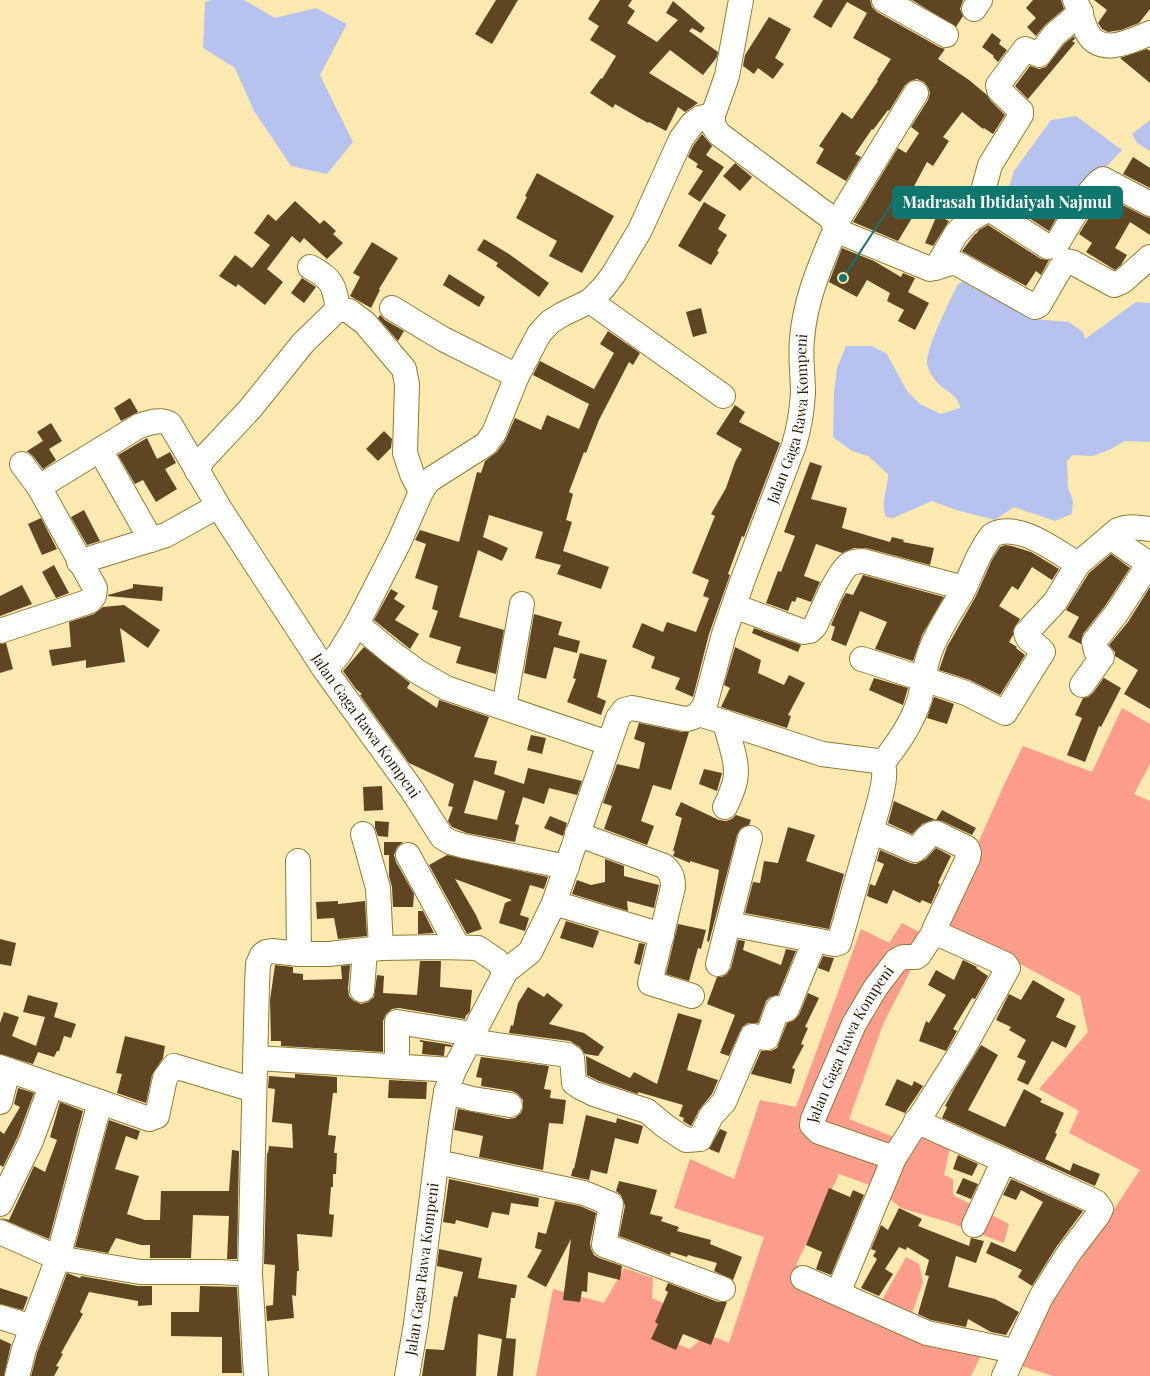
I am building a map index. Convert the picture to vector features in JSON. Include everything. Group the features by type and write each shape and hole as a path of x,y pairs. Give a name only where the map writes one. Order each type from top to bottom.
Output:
{"street":[{"path":"741,0 727,76 713,115 713,125 719,134 830,217 835,227 930,270 958,264 1035,307 1039,305 1066,261 1072,262 1114,285 1123,281 1150,257"},
{"path":"884,0 946,36"},
{"path":"1078,6 1087,32 1093,39 1104,45 1118,46 1150,33"},
{"path":"1078,6 1039,54 1026,49 998,85 998,88 1021,111 1022,115 990,165 983,191 988,209 1048,247 1054,246 1058,242 1090,192 1103,179 1150,204"},
{"name":"Jalan Gaga Rawa Kompeni","path":"407,1376 416,1324 446,1092 454,1070 506,971 530,952 554,903 608,742 618,718 624,710 632,708 686,719 693,718 699,714 705,705 734,606 799,427 803,392 801,358 804,319 814,280 835,227 916,93"},
{"path":"325,670 339,654 357,624 428,481 486,444 494,433 517,376 540,334 550,322 590,301 613,275 640,230 681,139 692,124 700,118 713,115"},
{"path":"936,268 956,234 969,220 988,209"},
{"path":"310,267 322,273 334,286 338,309"},
{"path":"590,301 723,396"},
{"path":"392,308 442,339 517,376"},
{"path":"197,471 203,459 250,408 303,343 338,309"},
{"path":"338,309 349,311 365,323 404,369 407,384 405,453 421,492"},
{"name":"Jalan Gaga Rawa Kompeni","path":"100,450 139,426 150,422 167,422 218,506 325,670 412,790 442,837 450,842 464,846 567,867"},
{"path":"39,487 100,450 151,540"},
{"path":"0,631 90,601 94,596 95,588 39,487 22,464"},
{"path":"79,562 166,535 184,527 218,506"},
{"path":"862,659 966,693 1005,713 1043,652 1028,640 1026,633 1054,602 1078,564 1118,530 1126,526 1150,529"},
{"path":"729,924 835,944 839,943 871,831 883,780 884,770 882,764 906,731 916,709 926,663 941,627 964,588 987,540 998,532 1007,530 1024,533 1078,564"},
{"path":"1082,684 1102,656 1096,651 1094,642 1147,573 1110,537"},
{"path":"734,606 804,632 810,631 815,626 840,574 849,564 863,561 964,588"},
{"path":"504,707 522,604"},
{"path":"357,624 418,672 446,688 608,742"},
{"name":"Jalan Gaga Rawa Kompeni","path":"699,714 822,754 877,761 882,764"},
{"path":"725,722 736,771 733,789 725,807"},
{"name":"Jalan Gaga Rawa Kompeni","path":"871,831 915,850 928,836 936,833 967,848 969,852 934,932 919,954 911,958 900,958 896,961 876,987 854,1024 813,1118 812,1125 819,1132 894,1158"},
{"path":"362,990 373,949 378,888 363,834"},
{"path":"578,834 664,866 669,871 673,878 673,887 650,983 692,996"},
{"path":"718,964 750,838"},
{"path":"408,855 458,948"},
{"path":"298,861 299,954"},
{"path":"554,903 662,935"},
{"path":"838,1293 894,1158 963,1049 1008,968 1005,964 934,932"},
{"path":"397,1066 397,1022 568,1056 572,1058 574,1083 580,1087 594,1094 647,1111 686,1140 700,1139 711,1116 724,1102 752,1036 767,1038 778,1008 787,1009 815,940"},
{"path":"256,1376 250,1274 258,964 262,955 272,951 299,954 329,954 373,949 478,948 497,961 506,971"},
{"path":"256,1058 454,1070"},
{"path":"0,1102 4,1069 149,1118 157,1116 164,1078 174,1066 254,1090"},
{"path":"0,1204 32,1141 51,1086"},
{"path":"446,1092 510,1105"},
{"path":"17,1376 32,1328 58,1258 100,1102"},
{"path":"803,1278 927,1333 1010,1361 1041,1297 1069,1253 1098,1215 1100,1209 1096,1202 916,1121"},
{"path":"974,1225 1004,1160"},
{"name":"Jalan Gaga Rawa Kompeni","path":"436,1162 584,1193 612,1204 604,1245 723,1289"},
{"path":"0,1232 58,1258 140,1272 250,1274"},
{"path":"0,1317 32,1328"}],"shaded area":[{"path":"1122,708 1150,724 1150,764 1134,794 1150,801 1150,1376 1053,1376 1012,1363 1140,1170 1069,1133 1079,1111 1039,1089 1088,1032 1080,996 1011,959 939,931 1023,746 1092,772"},
{"path":"902,923 928,937 884,1022 849,1119 904,1141 920,1137 950,1147 944,1175 953,1179 953,1195 1009,1224 1004,1243 951,1223 901,1208 875,1187 839,1174 796,1265 880,1304 906,1257 919,1264 923,1282 909,1322 984,1349 971,1376 536,1376 553,1289 604,1303 624,1268 653,1278 652,1298 672,1307 662,1338 690,1349 707,1334 729,1343 764,1237 674,1208 690,1159 734,1179 760,1100 796,1107 861,929 889,943"}],"water":[{"path":"211,0 244,0 275,18 316,8 347,24 320,75 353,142 327,174 291,166 254,111 235,68 203,48 205,2"},
{"path":"1076,116 1122,150 1088,186 1070,214 1041,199 1028,205 1002,209 1014,171 1051,120"},
{"path":"1150,120 1150,151 1137,143 1132,134"},
{"path":"966,280 974,288 997,298 1034,319 1069,322 1083,332 1085,339 1136,302 1150,303 1150,442 1125,441 1093,456 1073,455 1067,461 1068,488 1073,500 1072,514 1055,521 1014,507 995,520 956,510 932,501 893,518 886,517 884,501 888,474 868,456 852,451 833,437 834,392 837,368 846,346 872,346 887,354 907,391 920,404 941,414 960,408 953,395 935,380 927,363 934,335 944,313 958,284"}],"building":[{"path":"496,0 518,0 492,44 475,34"},
{"path":"600,0 632,0 628,6 635,11 627,23 657,42 678,20 666,13 673,1 705,28 701,33 692,28 689,31 718,52 717,57 703,75 670,50 649,73 698,103 685,112 678,107 666,131 615,104 613,108 590,93 602,79 616,56 590,40 599,26 588,19"},
{"path":"823,0 870,0 872,7 877,12 945,49 938,59 987,95 1005,115 993,134 983,129 962,112 943,137 949,141 933,166 927,162 904,205 915,213 898,241 853,222 898,148 906,153 919,133 911,127 928,100 930,93 924,82 917,79 905,85 889,111 872,129 855,154 861,157 846,181 816,163 824,149 819,146 842,112 852,119 891,59 853,38 867,13 847,2 831,28 813,17"},
{"path":"912,0 963,0 960,9 963,16 956,27"},
{"path":"1033,0 1061,0 1064,9 1045,25 1036,36 1027,27 1036,18 1026,8"},
{"path":"1094,0 1150,0 1150,9 1139,23 1121,30 1108,32 1102,29 1098,23 1107,10"},
{"path":"769,17 791,29 775,58 784,64 773,79 758,68 754,74 743,66 745,55"},
{"path":"992,33 1001,40 999,44 1007,50 998,62 994,56 982,47"},
{"path":"1074,36 1075,39 1072,41 1075,43 1028,99 1015,86 1030,66 1039,69 1046,67 1064,44"},
{"path":"1147,49 1150,51 1150,83 1120,58"},
{"path":"702,134 712,146 706,155 724,167 700,202 688,194 703,171 696,167 698,164 688,157"},
{"path":"1133,157 1150,168 1150,188 1123,174"},
{"path":"735,163 752,177 740,191 723,176"},
{"path":"537,173 614,216 582,273 549,256 557,241 516,218"},
{"path":"1109,198 1150,218 1150,235 1130,222 1115,248 1127,255 1121,265 1115,270 1086,252 1092,243 1079,234 1092,213 1098,217"},
{"path":"295,201 320,224 324,220 336,231 333,234 343,243 327,259 304,238 300,243 292,236 267,269 283,282 265,305 238,284 236,287 219,276 235,255 252,268 270,245 254,233 268,214 276,221"},
{"path":"704,202 726,215 718,229 727,235 711,265 678,246"},
{"path":"1033,205 1044,212 1046,209 1057,217 1049,231 1026,216"},
{"path":"937,215 949,221 933,246 925,243"},
{"path":"988,225 1041,259 1049,260 1041,275 1036,271 1026,286 962,251 979,230"},
{"path":"484,239 509,254 549,283 539,297 496,266 498,263 477,250"},
{"path":"372,242 398,258 379,289 371,308 350,296 360,277 353,273"},
{"path":"842,248 874,261 901,277 903,273 915,278 908,292 929,303 915,330 898,321 904,310 887,301 890,293 867,280 857,297 829,282"},
{"path":"449,274 485,297 479,307 443,285"},
{"path":"302,278 316,287 304,303 291,293"},
{"path":"701,308 707,333 693,337 686,312"},
{"path":"380,315 404,331 398,341 378,318"},
{"path":"608,331 640,353 633,365 629,362 599,420 586,453 584,452 569,492 573,494 566,520 572,522 563,551 609,567 601,589 557,574 561,565 535,558 543,532 489,515 483,537 508,548 502,561 478,550 459,617 504,630 496,674 456,663 461,647 429,637 438,611 432,609 438,586 415,578 426,544 415,540 420,530 459,542 477,472 481,473 485,461 497,452 505,441 515,418 541,430 547,415 579,429 589,404 533,375 540,361 594,389 614,353 600,344"},
{"path":"130,398 138,412 121,421 114,408"},
{"path":"735,405 745,412 739,422 780,443 728,574 730,575 709,634 693,697 675,689 680,678 651,668 655,657 632,647 642,623 663,632 667,622 696,632 709,598 703,596 709,580 692,573 715,516 711,514 726,488 735,462 742,449 716,434"},
{"path":"51,423 62,441 49,449 56,460 43,469 27,451 43,441 37,432"},
{"path":"384,431 392,439 391,448 378,461 366,449"},
{"path":"147,438 157,459 170,452 176,463 165,469 177,489 156,502 143,480 135,484 118,455"},
{"path":"810,462 822,466 811,499 847,508 842,528 890,542 892,537 904,540 903,542 934,548 930,565 866,548 854,548 842,553 816,544 804,576 820,582 811,602 797,597 795,602 792,601 788,611 766,603 778,571 781,572 795,536 784,532"},
{"path":"84,510 100,541 87,545 71,517"},
{"path":"41,518 57,549 42,555 28,524"},
{"path":"1005,545 1031,552 1059,569 1052,580 1032,567 1018,590 1012,586 999,606 1020,619 1013,630 1013,635 1009,642 1025,655 1000,695 970,680 939,670 947,647 976,596 992,560 1000,547"},
{"path":"1111,554 1130,568 1105,606 1083,634 1081,644 1068,637 1079,617 1066,610 1089,573"},
{"path":"54,565 69,593 56,598 42,572"},
{"path":"863,575 944,597 922,635 913,661 875,649 887,622 860,611 846,646 831,640 835,627 831,625 842,600 846,593 853,595"},
{"path":"133,584 163,587 162,601 108,596 133,588"},
{"path":"22,585 32,604 0,616 0,596"},
{"path":"1150,587 1150,709 1124,694 1138,670 1115,656 1115,652 1109,645 1128,622"},
{"path":"391,589 398,593 394,599 405,606 395,620 419,634 410,649 374,620"},
{"path":"124,605 160,630 148,648 120,628 125,662 86,668 86,660 52,666 49,650 71,647 69,622 94,614 103,607"},
{"path":"534,614 562,622 558,635 580,641 577,653 554,647 546,679 524,673"},
{"path":"754,628 801,645 798,652 752,633"},
{"path":"6,643 13,669 0,673 0,644"},
{"path":"364,647 410,683 407,688 437,708 439,700 489,717 474,757 497,761 494,774 524,784 528,768 582,781 577,795 549,788 544,804 523,797 515,824 519,825 515,842 467,833 452,827 448,821 453,807 448,806 454,784 409,763 360,695 362,694 343,671","holes":["474,780 505,791 497,820 464,813"]},
{"path":"735,647 761,660 758,673 784,685 789,675 805,683 788,715 791,716 787,728 721,707 730,688 724,685"},
{"path":"580,653 607,660 597,697 606,701 601,715 567,702 576,679 573,678"},
{"path":"1105,676 1104,678 1121,688 1101,727 1099,726 1085,762 1067,755 1082,718 1075,715 1083,698 1093,693"},
{"path":"874,678 908,688 903,705 869,690"},
{"path":"934,697 954,704 947,724 927,718"},
{"path":"639,723 689,732 671,790 653,785 641,821 654,826 647,845 604,829 612,806 603,803 617,764 639,769 645,743 634,739"},
{"path":"531,735 546,738 542,754 527,750"},
{"path":"704,769 722,773 717,791 699,784"},
{"path":"382,786 383,810 364,811 363,787"},
{"path":"894,801 936,820 942,810 976,828 972,835 942,821 933,820 922,824 912,834 888,823"},
{"path":"681,802 719,820 726,821 736,815 751,820 749,825 741,828 737,835 709,942 707,941 719,870 690,861 690,863 673,856 682,818 675,815"},
{"path":"550,816 567,823 563,836 544,828"},
{"path":"375,821 389,822 388,837 378,836"},
{"path":"788,827 815,835 806,861 844,874 829,929 745,913 753,882 760,883 764,861 778,863"},
{"path":"384,842 403,842 397,847 394,855 414,894 413,907 393,907 392,887 389,876 389,855 384,855"},
{"path":"936,848 951,856 938,883 940,884 931,904 922,900 920,903 893,890 887,904 867,896 870,884 875,886 884,864 877,861 880,850 916,864 926,859"},
{"path":"447,855 548,877 544,889 530,885 520,915 529,918 525,931 499,923 505,903 512,900 455,879 482,929 467,934 429,865"},
{"path":"605,859 624,866 624,876 659,885 654,908 627,901 628,911 572,894 577,880 591,885 605,882"},
{"path":"338,901 338,904 365,901 367,936 338,939 334,918 317,919 316,902"},
{"path":"418,911 423,911 434,933 418,934"},
{"path":"566,921 599,931 593,948 560,938"},
{"path":"678,924 706,930 701,949 698,948 689,981 666,974"},
{"path":"0,939 16,943 11,966 0,964"},
{"path":"738,940 745,941 743,950 781,965 786,949 796,951 778,995 770,997 766,1001 758,1023 748,1023 742,1027 729,1056 720,1053 735,1015 707,1004 717,977 727,974 731,968"},
{"path":"639,943 645,944 640,965 634,963"},
{"path":"823,956 834,958 829,972 818,968"},
{"path":"963,960 977,967 988,976 975,999 972,998 953,1029 957,1031 946,1051 919,1041 926,1021 929,1023 946,995 928,985 936,970 954,980"},
{"path":"420,961 441,961 440,987 472,990 470,1011 465,1019 399,1008 392,1009 386,1014 383,1021 383,1052 281,1046 281,1041 271,1041 270,1000 275,965 293,967 293,973 303,974 303,980 342,979 341,966 350,965 349,996 361,1004 368,1002 374,997 377,975 384,976 383,993 417,995"},
{"path":"1033,980 1065,999 1056,1017 1076,1026 1066,1048 1052,1041 1028,1085 1017,1080 1026,1061 1017,1057 1026,1040 1009,1030 1011,1027 996,1020 1009,994 1021,1000"},
{"path":"528,987 544,997 547,993 563,1005 549,1024 584,1033 604,1047 598,1056 585,1054 580,1047 570,1041 509,1033 511,1025 513,1026 518,1003"},
{"path":"808,993 819,998 805,1027 808,1028 801,1044 804,1045 792,1068 795,1069 791,1084 751,1074 761,1051 771,1051 777,1048 787,1023 793,1021 799,1015"},
{"path":"28,995 58,1003 54,1017 76,1024 71,1038 64,1036 59,1051 57,1051 54,1057 38,1052 33,1064 0,1054 0,1023 4,1012 19,1017 12,1036 36,1046 45,1017 23,1012"},
{"path":"678,1013 702,1020 687,1070 718,1080 712,1094 699,1110 691,1126 683,1121 684,1118 679,1116 683,1105 638,1092 638,1094 587,1075 586,1056 630,1078 634,1072 657,1084"},
{"path":"125,1036 165,1046 163,1058 152,1075 146,1103 117,1093 122,1074 116,1073"},
{"path":"420,1040 452,1045 451,1047 445,1046 444,1056 422,1054 423,1042 420,1042"},
{"path":"981,1045 998,1055 968,1110 1005,1127 1024,1089 1042,1099 1040,1102 1064,1113 1055,1133 1057,1134 1045,1159 1070,1171 1073,1163 1100,1174 1095,1186 942,1118 947,1107 945,1106 955,1087"},
{"path":"481,1057 549,1066 544,1089 551,1090 550,1098 566,1100 563,1124 549,1123 543,1170 479,1157 483,1136 454,1130 458,1109 508,1119 515,1118 521,1113 523,1108 523,1100 518,1094 512,1091 481,1086 482,1078 476,1077"},
{"path":"295,1074 337,1077 337,1093 333,1093 328,1135 336,1136 334,1153 337,1153 336,1174 333,1174 329,1214 334,1215 332,1237 297,1234 299,1271 297,1271 296,1296 292,1295 294,1318 267,1321 266,1306 273,1305 275,1265 264,1264 267,1153 269,1146 293,1148 292,1124 272,1122 275,1089 268,1088 269,1076 295,1078"},
{"path":"897,1079 912,1086 914,1081 923,1086 905,1113 885,1105"},
{"path":"389,1080 427,1082 426,1099 388,1098"},
{"path":"18,1088 34,1093 18,1136 3,1167 0,1165 0,1131 4,1134 20,1107 14,1104"},
{"path":"60,1102 83,1111 49,1239 0,1218 9,1220 34,1166 45,1172 57,1140 50,1137"},
{"path":"586,1115 616,1123 617,1118 643,1126 638,1144 615,1138 607,1174 591,1170 589,1180 571,1176"},
{"path":"109,1120 140,1131 137,1140 126,1136 115,1169 139,1176 127,1214 145,1220 160,1220 161,1191 229,1191 232,1150 239,1151 237,1259 227,1259 229,1216 193,1215 191,1258 150,1258 150,1245 141,1245 116,1238 108,1253 75,1247"},
{"path":"720,1129 727,1132 719,1153 709,1149"},
{"path":"958,1155 978,1164 972,1176 953,1169"},
{"path":"963,1178 978,1184 971,1199 956,1193"},
{"path":"449,1179 539,1198 538,1207 511,1203 509,1215 492,1212 488,1228 456,1220 455,1224 443,1222"},
{"path":"1011,1179 1083,1211 1057,1246 1032,1286 1018,1277 1022,1270 986,1253 991,1242 1015,1252 1043,1202 1021,1190 1016,1200 1003,1195"},
{"path":"619,1181 657,1190 650,1214 663,1217 661,1221 679,1227 677,1231 711,1240 710,1244 742,1257 733,1280 714,1271 717,1263 671,1252 670,1255 619,1236 625,1206 621,1195 616,1191"},
{"path":"829,1188 850,1197 853,1190 864,1195 831,1275 816,1269 822,1252 806,1245"},
{"path":"555,1201 580,1206 596,1213 590,1243 591,1249 594,1255 599,1258 622,1266 620,1280 588,1272 587,1292 582,1291 580,1302 563,1300 571,1239 546,1287 527,1277 542,1250 535,1248 538,1232 546,1234"},
{"path":"899,1208 922,1219 918,1226 969,1246 971,1238 984,1241 976,1263 956,1256 948,1287 995,1299 1019,1312 1006,1335 991,1332 968,1319 966,1327 931,1320 918,1314 929,1276 925,1275 929,1260 907,1247 906,1250 899,1247 885,1269 893,1274 879,1296 861,1288 877,1259 873,1256 876,1251 871,1249 881,1225 888,1230"},
{"path":"439,1249 482,1258 478,1278 517,1285 515,1298 511,1298 506,1338 516,1339 513,1376 497,1376 502,1339 478,1334 476,1376 422,1376 426,1349 444,1350 454,1296 457,1297 463,1272 437,1266"},
{"path":"67,1273 80,1278 81,1276 138,1286 152,1286 152,1305 138,1306 138,1301 89,1292 80,1312 83,1314 61,1353 63,1354 56,1366 59,1367 54,1376 31,1376 37,1353"},
{"path":"668,1283 718,1302 727,1302 711,1345 683,1334 676,1350 651,1339 658,1324 655,1322 668,1292 665,1290"},
{"path":"200,1286 237,1287 242,1373 222,1373 222,1337 171,1336 171,1312 199,1312"},
{"path":"0,1288 28,1297 23,1310 0,1304"},
{"path":"0,1339 11,1344 4,1376 0,1376"}],"place":[{"name":"Madrasah Ibtidaiyah Najmul","path":"843,278"}]}
